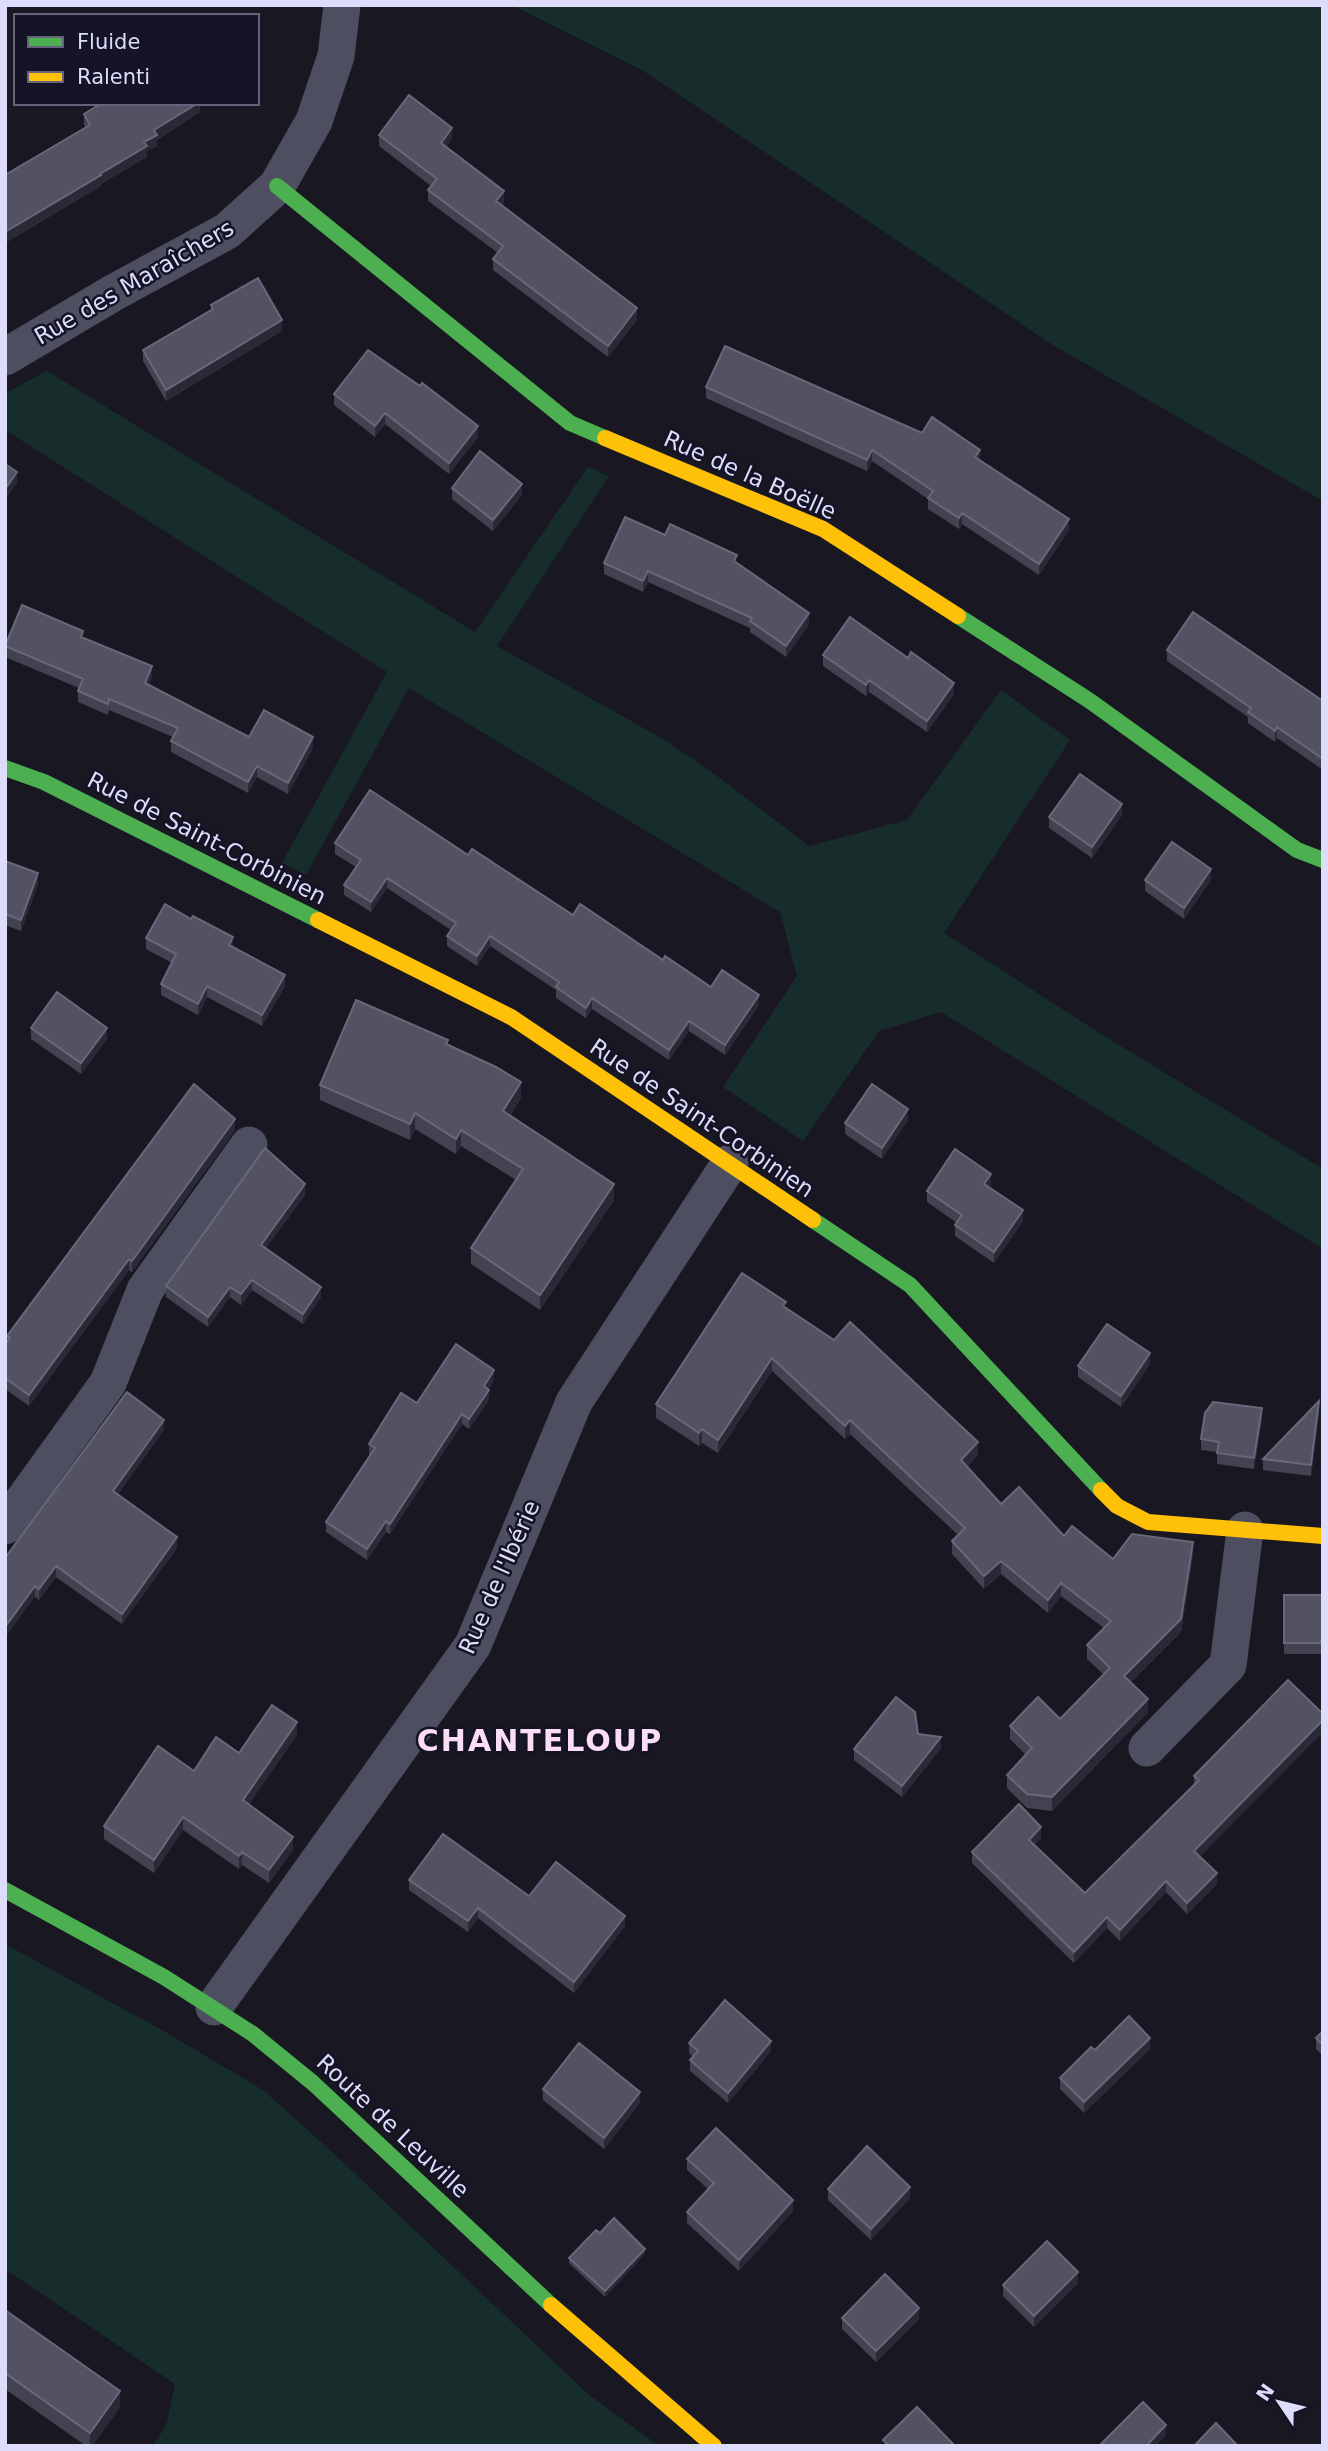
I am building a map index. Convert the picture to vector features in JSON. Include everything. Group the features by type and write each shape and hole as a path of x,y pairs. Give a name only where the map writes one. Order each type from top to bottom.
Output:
{"street":[{"name":"Rue des Maraîchers","path":"5,357 113,293 227,232 277,186 314,121 336,56 342,5"},
{"name":"Rue de la Boëlle","path":"277,186 570,423 823,529 1090,701 1297,850 1323,860"},
{"name":"Rue de Saint-Corbinien","path":"5,768 44,782 511,1017 909,1285 1083,1473 1117,1506 1148,1522 1323,1536"},
{"path":"5,1526 108,1383 145,1290 249,1145"},
{"name":"Rue de l'Ibérie","path":"214,2007 473,1645 574,1402 730,1163"},
{"path":"1147,1748 1228,1665 1245,1530"},
{"name":"Route de Leuville","path":"5,1890 102,1941 214,2007 277,2052 556,2309 714,2446"}],"green space":[{"path":"512,5 1323,5 1323,501 1053,345 642,70"},
{"path":"47,371 475,632 588,467 609,476 497,646 665,740 809,846 907,820 1001,690 1070,740 944,933 1101,1034 1323,1169 1323,1249 941,1012 879,1031 803,1141 723,1087 797,976 780,912 409,688 306,875 282,863 387,672 5,430 5,393"},
{"path":"5,1944 169,2034 263,2090 588,2394 659,2446 152,2446 166,2426 175,2384 5,2269"}],"building":[{"path":"409,95 452,128 441,143 504,191 496,201 637,308 608,346 493,259 503,246 428,190 437,179 379,135"},
{"path":"99,105 195,105 154,130 157,135 144,142 147,146 5,232 5,175 90,125 84,114"},
{"path":"258,278 282,320 166,390 143,350 213,309 211,305"},
{"path":"725,346 922,433 932,417 980,450 975,457 1069,519 1039,564 962,513 959,518 928,498 933,491 872,450 867,460 706,387"},
{"path":"368,350 420,386 422,383 478,426 449,463 385,413 375,426 334,394"},
{"path":"480,451 522,484 493,520 452,488"},
{"path":"5,464 17,472 5,489"},
{"path":"625,517 665,535 670,524 737,555 734,561 809,613 786,646 750,621 752,618 648,571 643,581 604,563"},
{"path":"22,605 83,631 81,637 152,666 145,683 249,737 264,710 313,737 288,783 257,766 248,782 171,741 178,728 109,699 108,704 78,691 83,679 5,646"},
{"path":"1193,612 1323,701 1323,759 1277,727 1275,731 1248,712 1251,708 1167,650"},
{"path":"850,617 908,658 911,652 954,683 927,721 869,680 866,685 823,655"},
{"path":"1080,774 1122,804 1092,847 1049,817"},
{"path":"370,790 468,855 472,849 573,915 580,904 663,960 665,956 711,987 722,970 759,995 725,1045 689,1021 669,1050 592,998 586,1008 556,987 559,982 490,936 477,956 447,936 456,923 387,878 371,902 344,885 361,860 335,843"},
{"path":"1172,842 1211,869 1184,908 1145,880"},
{"path":"5,861 38,873 21,920 5,914"},
{"path":"165,904 191,919 193,916 233,937 229,945 285,975 262,1015 207,986 198,1004 161,984 176,954 146,938"},
{"path":"57,992 107,1028 81,1063 31,1028"},
{"path":"356,1000 448,1040 446,1044 521,1082 503,1111 614,1184 540,1295 471,1248 523,1169 461,1130 456,1139 415,1113 410,1124 320,1085"},
{"path":"194,1084 235,1119 132,1261 129,1259 29,1395 5,1378 5,1344 10,1338 7,1336"},
{"path":"872,1084 908,1109 882,1148 845,1123"},
{"path":"265,1148 305,1184 261,1245 321,1287 303,1314 252,1280 241,1294 230,1287 208,1317 166,1286"},
{"path":"955,1149 991,1174 984,1184 1023,1210 994,1252 955,1225 962,1215 927,1191"},
{"path":"742,1273 786,1302 783,1306 834,1340 850,1322 978,1442 961,1460 1001,1504 1019,1487 1064,1536 1072,1526 1113,1559 1132,1534 1193,1542 1181,1619 1124,1676 1148,1699 1052,1797 1027,1794 1007,1775 1032,1748 1010,1726 1038,1697 1060,1719 1110,1668 1087,1645 1111,1621 1061,1583 1048,1600 1001,1561 984,1576 952,1541 965,1528 850,1420 845,1426 772,1358 718,1440 702,1429 699,1433 656,1404"},
{"path":"1107,1324 1150,1353 1121,1396 1078,1366"},
{"path":"456,1344 494,1370 484,1386 489,1390 469,1419 462,1414 390,1524 386,1521 367,1549 326,1522 375,1448 369,1444 401,1393 417,1403"},
{"path":"127,1392 164,1420 113,1491 177,1537 122,1614 56,1566 39,1589 35,1586 5,1627 5,1558"},
{"path":"1319,1401 1311,1465 1263,1459"},
{"path":"1213,1402 1262,1408 1254,1458 1217,1453 1219,1442 1201,1439 1205,1413"},
{"path":"1284,1595 1323,1595 1321,1643 1284,1643"},
{"path":"1288,1680 1323,1714 1323,1720 1194,1851 1217,1873 1187,1903 1166,1881 1120,1930 1107,1917 1074,1952 972,1852 1019,1804 1041,1827 1029,1840 1085,1893 1199,1780 1194,1776"},
{"path":"896,1697 915,1712 918,1734 941,1737 902,1786 854,1749"},
{"path":"272,1705 297,1722 243,1800 293,1837 269,1870 242,1852 239,1856 183,1817 154,1860 104,1826 158,1746 194,1771 216,1737 239,1753"},
{"path":"443,1834 529,1896 556,1862 625,1916 574,1982 478,1908 468,1921 409,1880"},
{"path":"725,2000 771,2041 728,2093 690,2060 698,2051 689,2043"},
{"path":"1129,2016 1150,2038 1084,2102 1060,2078 1091,2047 1095,2050"},
{"path":"1323,2031 1323,2045 1316,2038"},
{"path":"579,2043 640,2092 604,2138 543,2089"},
{"path":"716,2128 793,2200 739,2260 687,2212 714,2183 687,2159"},
{"path":"867,2146 910,2187 871,2229 828,2189"},
{"path":"614,2218 645,2249 605,2291 569,2258 596,2230 600,2233"},
{"path":"1047,2241 1078,2272 1034,2316 1003,2285"},
{"path":"885,2274 919,2308 876,2351 842,2318"},
{"path":"5,2310 120,2391 90,2433 5,2373"},
{"path":"1143,2402 1166,2425 1146,2446 1099,2446"},
{"path":"917,2407 954,2446 889,2446 883,2440"},
{"path":"1216,2423 1238,2446 1194,2446"}],"traffic: fast":[{"path":"277,186 570,423 605,438"},
{"path":"958,616 1090,701 1297,850 1323,860"},
{"path":"5,768 44,782 318,920"},
{"path":"813,1220 910,1285 1101,1490"},
{"path":"5,1890 164,1977 253,2034 313,2083 551,2305"}],"traffic: slow":[{"path":"605,438 823,529 958,616"},
{"path":"318,920 511,1017 813,1220"},
{"path":"1101,1490 1117,1506 1148,1522 1323,1536"},
{"path":"551,2305 714,2446"}],"district":[{"name":"CHANTELOUP","path":"540,1740"}]}
